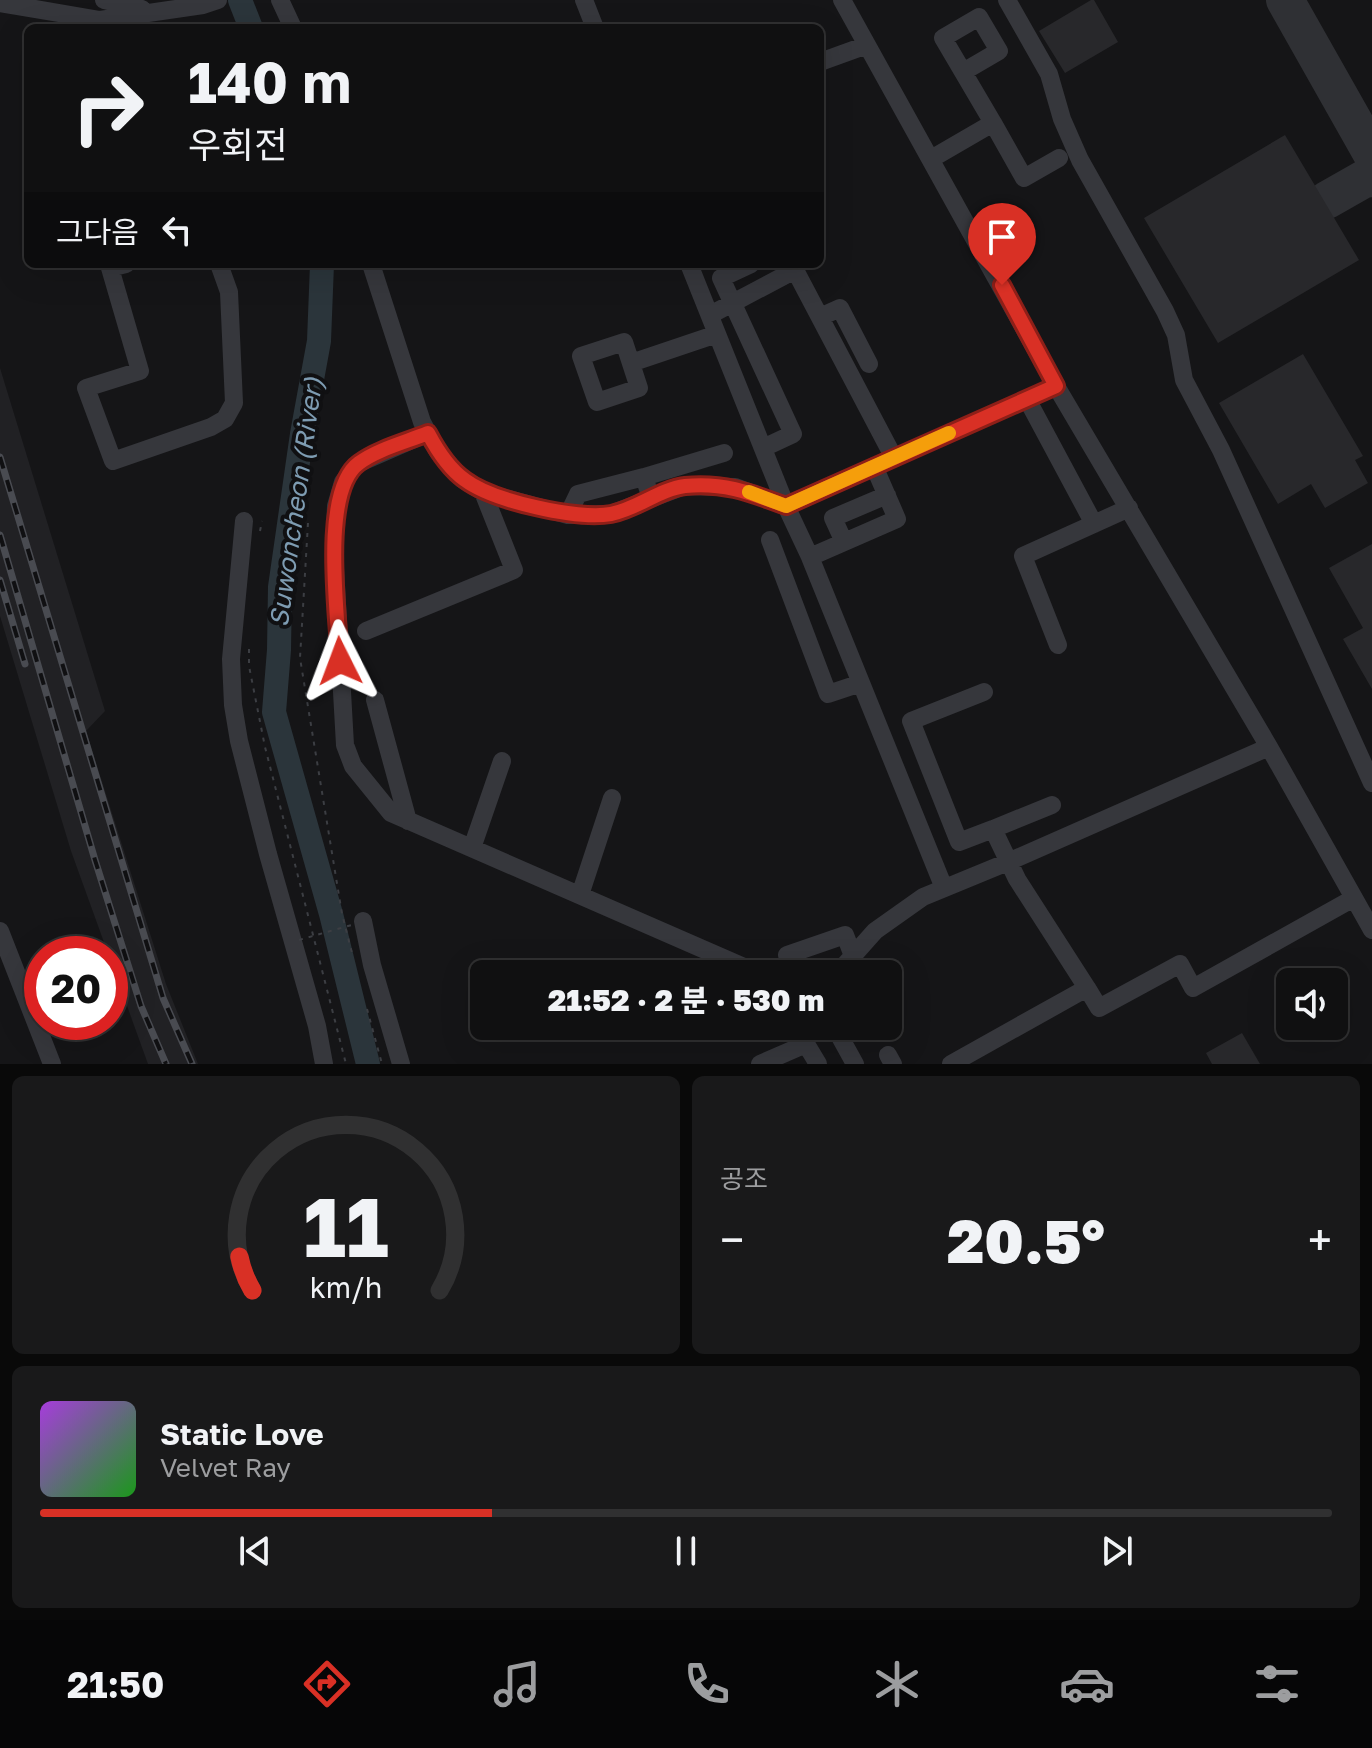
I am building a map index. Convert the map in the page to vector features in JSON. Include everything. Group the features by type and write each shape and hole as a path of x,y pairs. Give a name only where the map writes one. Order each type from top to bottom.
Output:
{"street":[{"path":"104,0 152,13"},
{"path":"280,0 291,24"},
{"path":"584,0 593,24"},
{"path":"842,0 1056,386 1269,747 1372,930"},
{"path":"1007,0 1049,74 1062,119 1080,160 1165,311 1176,335 1184,380 1221,450 1372,783"},
{"path":"0,3 100,20 210,2"},
{"path":"824,61 867,45"},
{"path":"963,72 1024,178 1059,158"},
{"path":"931,159 993,123"},
{"path":"110,268 140,371 86,388 113,461 211,427 225,419 234,403 229,292 220,268"},
{"path":"372,268 422,422 438,452 462,479 483,492 568,515 611,514 684,486 735,487 786,506 1056,386"},
{"path":"691,268 944,888"},
{"path":"742,268 721,278 793,434 763,448"},
{"path":"795,268 894,458"},
{"path":"710,315 733,302 772,272"},
{"path":"820,317 840,308 869,364"},
{"path":"631,363 717,334"},
{"path":"1027,399 1094,524"},
{"path":"428,433 357,464 343,482 336,506 334,550 345,745 353,766 391,813 728,960"},
{"path":"568,515 578,494 724,453"},
{"path":"810,557 897,519 874,466"},
{"path":"644,477 651,498"},
{"path":"366,631 514,570 483,492"},
{"path":"844,542 833,518 887,495"},
{"path":"1058,645 1023,556 1129,508"},
{"path":"253,521 231,659 233,705 239,741 317,1026 324,1064"},
{"path":"770,540 828,694 861,683"},
{"path":"881,733 984,692"},
{"path":"375,700 408,821"},
{"path":"911,721 959,842 1052,805"},
{"path":"849,960 875,931 923,897 1269,747"},
{"path":"472,848 502,761"},
{"path":"580,895 612,798"},
{"path":"993,829 1008,862 1099,1008 1180,964 1193,988 1354,898"},
{"path":"359,922 401,1064"},
{"path":"0,934 52,1064"},
{"path":"787,955 845,935 853,956"},
{"path":"951,1064 1087,988"},
{"path":"842,1040 855,1064"},
{"path":"760,1064 783,1059 806,1044 818,1064"}],"path":[{"path":"253,521 259,536"},
{"path":"308,523 300,658 342,914 353,957"},
{"path":"250,637 249,666 265,747 346,1064"},
{"path":"299,940 359,922"},
{"path":"364,1000 382,1064"}],"shaded area":[{"path":"0,368 105,711 86,731 166,984 198,1064 148,1064 128,1009 128,936 102,936 71,851 0,616"}],"building":[{"path":"1094,0 1118,42 1065,73 1039,31"},
{"path":"1285,135 1359,260 1218,343 1144,218"},
{"path":"1303,354 1363,456 1355,460 1368,483 1325,508 1311,484 1278,504 1219,403"},
{"path":"1372,544 1372,689 1343,639 1363,628 1329,568"},
{"path":"1242,1033 1260,1064 1212,1064 1206,1053"}],"waterway":[{"name":"Suwoncheon (River)","path":"240,0 249,24"},
{"name":"Suwoncheon (River)","path":"322,268 319,341 280,587 274,712 331,914 368,1064"}],"taxiway":[{"path":"1285,0 1372,154"},
{"path":"1327,200 1364,179 1372,178"}],"railway":[{"path":"0,457 163,998 192,1064"},
{"path":"0,535 95,860 141,1006 166,1064"},
{"path":"0,580 25,664"}],"slow traffic":[{"path":"749,492 786,506 949,433"}],"route":[{"path":"340,661 334,550 336,506 343,482 357,464 428,433 438,452 462,479 483,492 568,515 611,514 684,486 735,487 786,506 1056,386 1002,285"}]}
